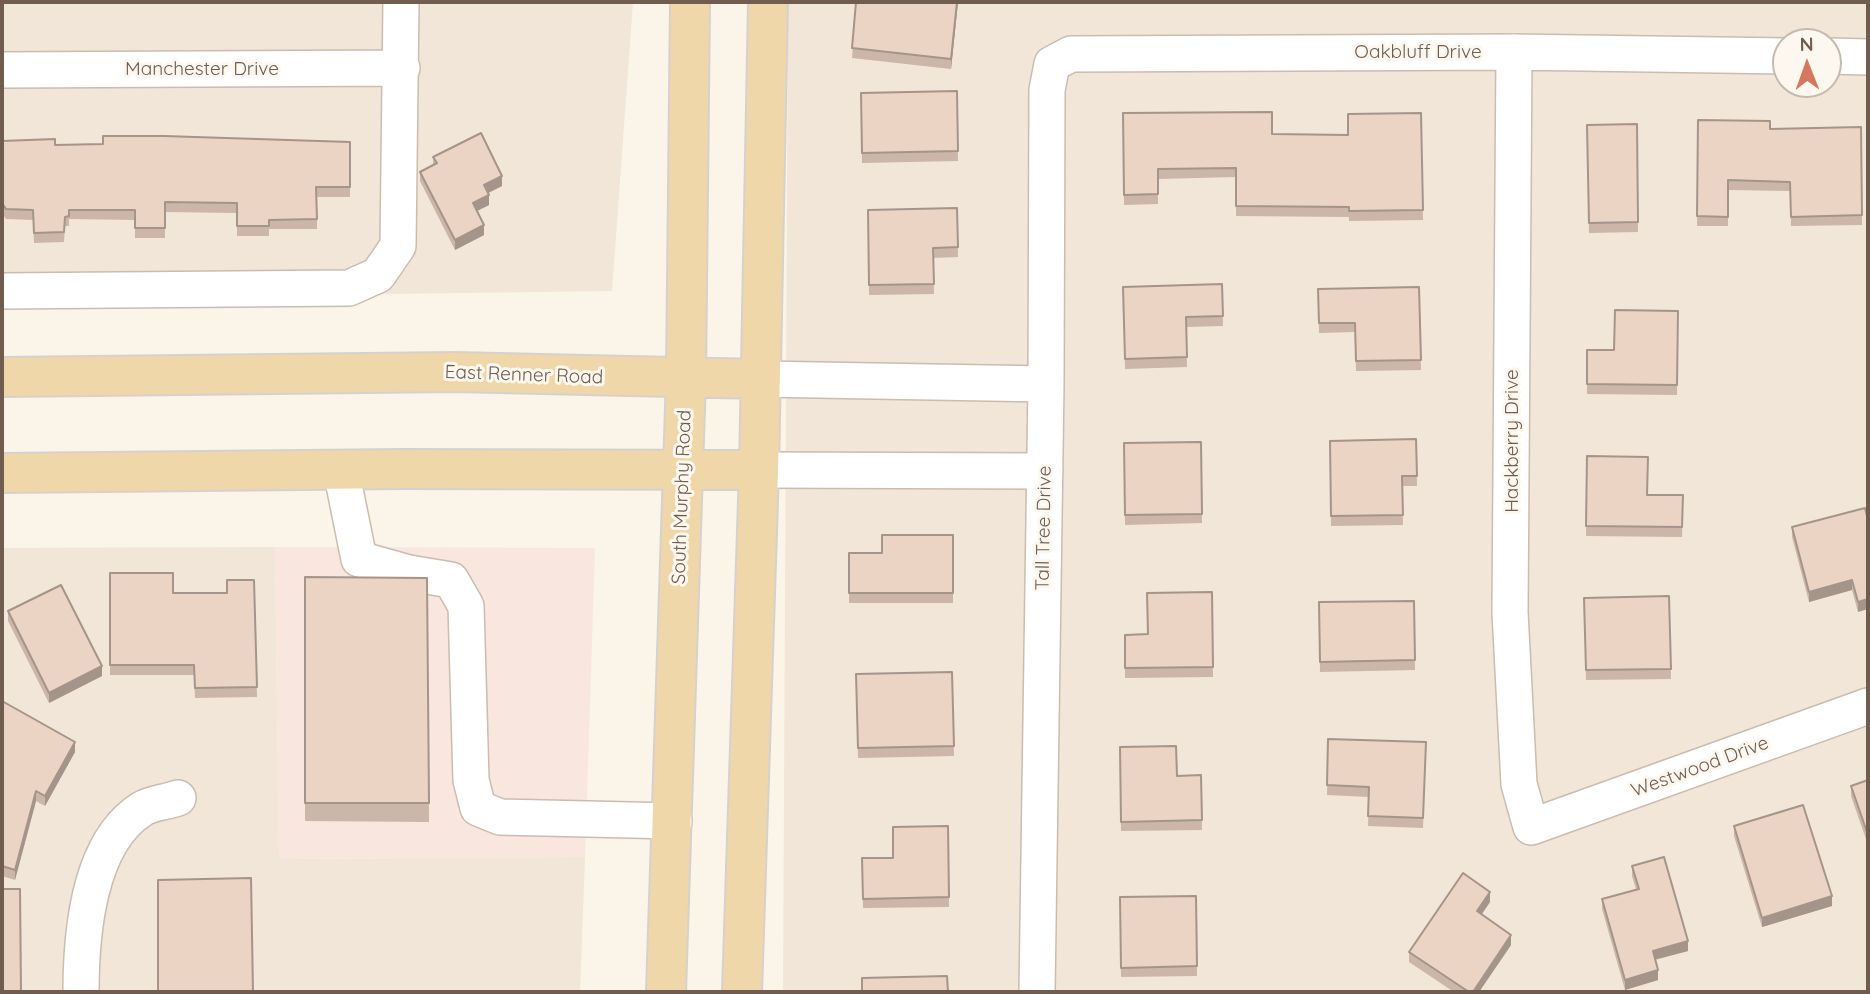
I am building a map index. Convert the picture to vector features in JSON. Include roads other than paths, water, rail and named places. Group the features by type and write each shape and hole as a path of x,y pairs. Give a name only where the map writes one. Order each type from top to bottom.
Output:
{"main road":[{"name":"South Murphy Road","path":"666,992 674,821 686,377 690,2"},
{"path":"742,992 758,470 768,2"},
{"name":"East Renner Road","path":"2,377 455,372 760,379"},
{"path":"2,473 758,470"}],"street":[{"path":"2,291 349,288 379,275 398,246 401,2"},
{"name":"Oakbluff Drive","path":"1052,64 1071,54 1514,52 1772,56"},
{"name":"Hackberry Drive","path":"1514,52 1510,612 1519,784 1531,827"},
{"path":"1842,57 1868,57"},
{"name":"Tall Tree Drive","path":"1037,992 1046,384 1047,90 1052,64"},
{"name":"Manchester Drive","path":"2,70 402,68"},
{"name":"East Renner Road","path":"760,379 1046,384"},
{"path":"341,470 359,559 451,580 466,606 471,780 478,807 500,817 674,821"},
{"path":"758,470 1045,471"},
{"name":"Westwood Drive","path":"1531,827 1868,706"},
{"path":"81,992 81,965 92,883 121,827 143,808 178,799"}]}
